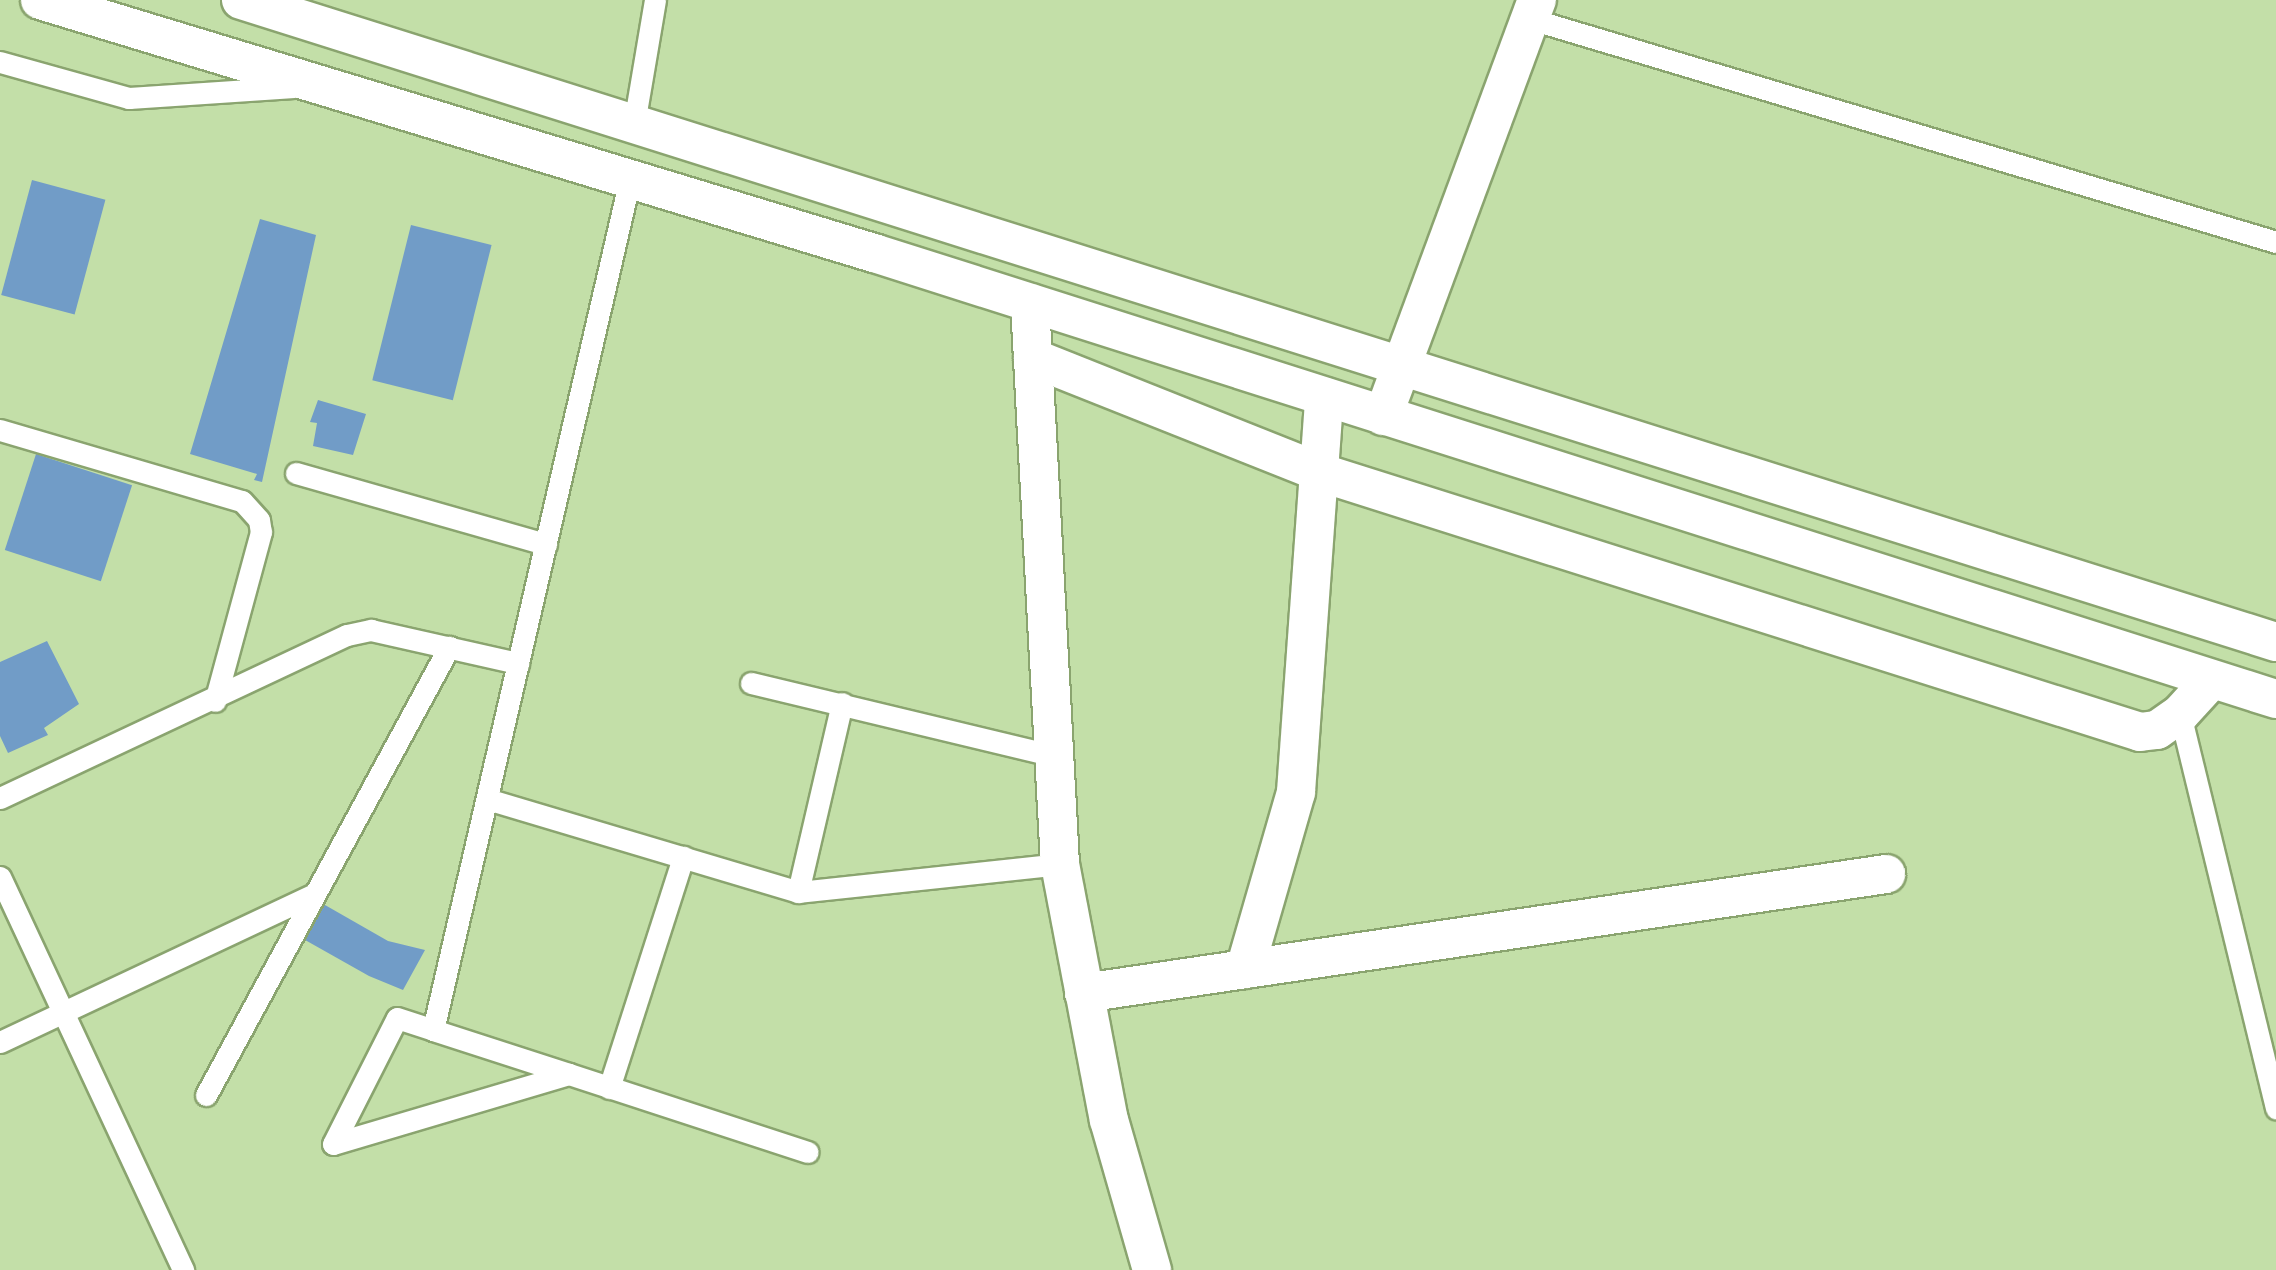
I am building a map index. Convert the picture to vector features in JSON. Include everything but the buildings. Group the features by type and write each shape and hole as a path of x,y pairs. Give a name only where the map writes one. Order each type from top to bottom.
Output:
{"main road":[{"path":"40,0 1030,303 2276,699"},
{"path":"241,0 2276,642"},
{"path":"1383,416 1405,366 1534,10"},
{"path":"1030,303 1060,864 1109,1120 1152,1270"},
{"path":"1034,358 1319,472 2140,733 2157,730 2180,714 2212,680"},
{"path":"1245,969 1296,792 1324,397"},
{"path":"1084,993 1886,874"}],"lane":[{"path":"634,124 656,0"},
{"path":"1534,10 2276,242"},
{"path":"0,62 129,98 321,85"},
{"path":"433,1030 630,179"},
{"path":"0,430 242,500 259,520 261,532 215,701"},
{"path":"296,473 546,544"},
{"path":"0,798 215,701 347,635 371,630 518,663"},
{"path":"206,1095 449,647"},
{"path":"751,683 1056,756"},
{"path":"797,892 842,703"},
{"path":"2180,714 2276,1108"},
{"path":"487,799 797,892 1060,864"},
{"path":"609,1088 683,857"},
{"path":"0,877 183,1270"},
{"path":"0,1042 315,894"},
{"path":"569,1074 333,1144 397,1018 569,1074 609,1088 808,1152"}]}
